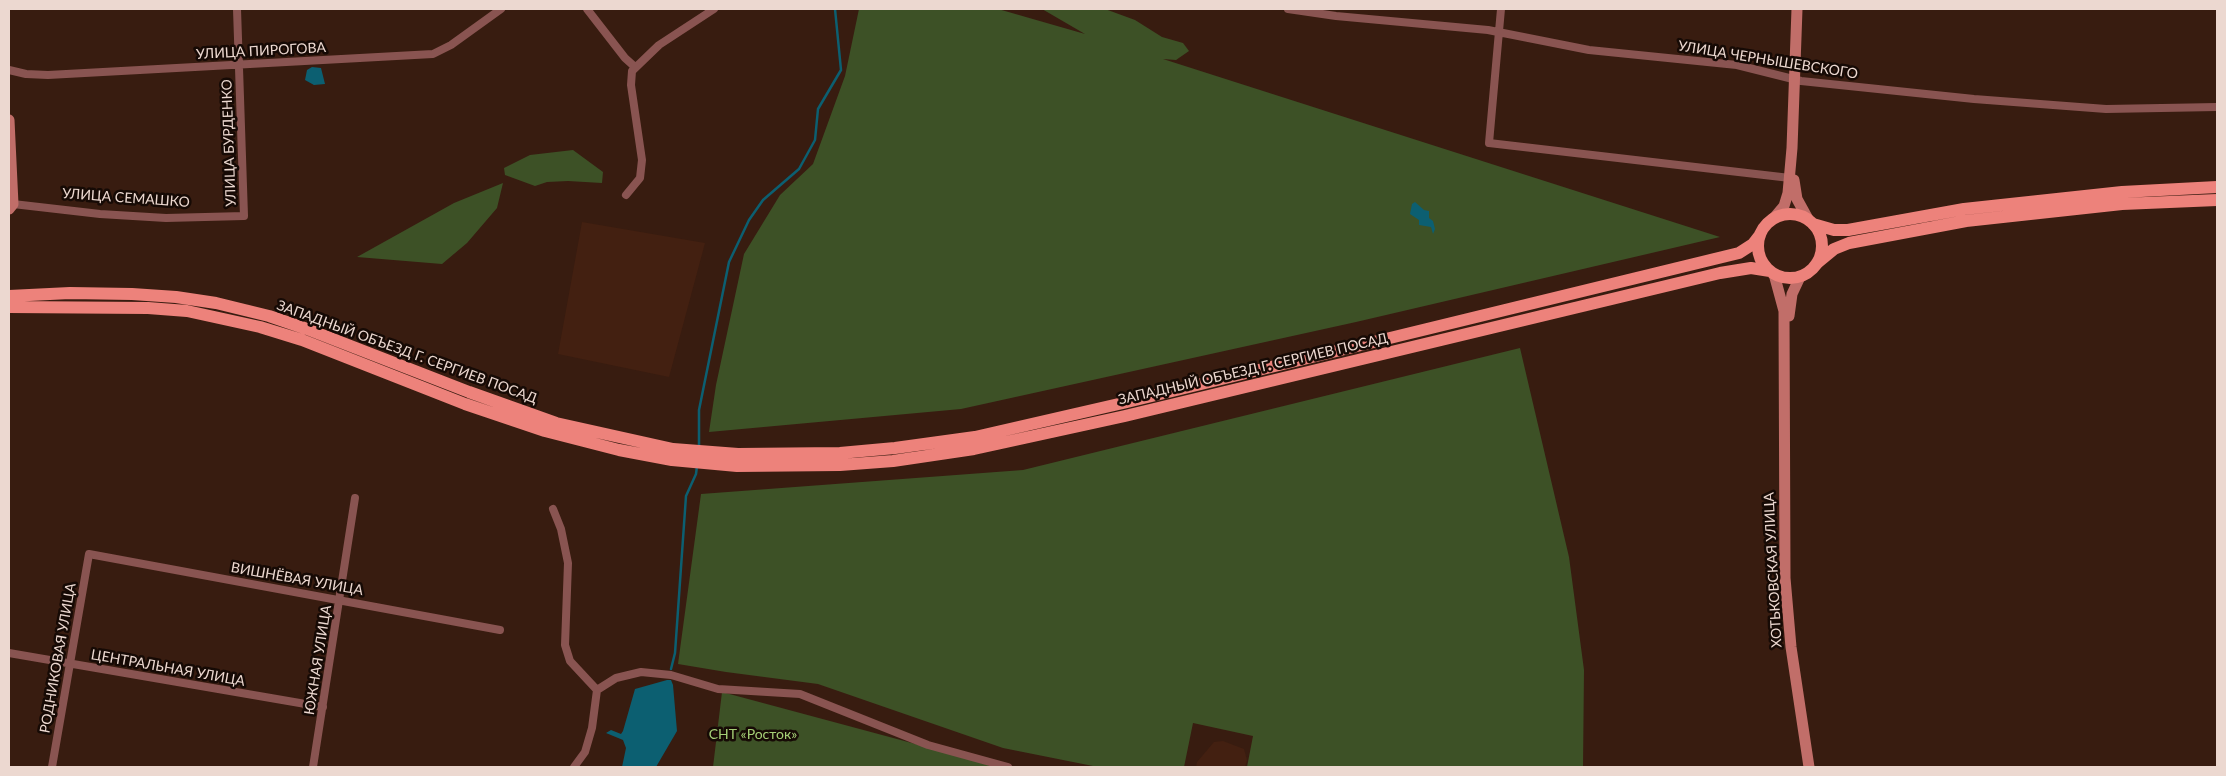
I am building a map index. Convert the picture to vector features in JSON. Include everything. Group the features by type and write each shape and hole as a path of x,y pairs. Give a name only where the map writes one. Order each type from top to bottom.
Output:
{"main road":[{"path":"1783,370 1784,306 1772,273 1760,257 1758,246 1760,235 1786,200 1790,178 1797,9"},
{"path":"9,120 11,206"},
{"path":"1772,273 1791,278 1800,277 1813,269 1821,254 1822,243 1819,233 1797,199 1792,148"},
{"path":"1773,219 1787,214 1801,216 1811,222 1834,230 1848,230 1964,209 2122,192 2217,187"},
{"path":"1817,263 1834,249 1849,243 1966,221 2122,204 2217,200"},
{"name":"ЗАПАДНЫЙ ОБЪЕЗД Г. СЕРГИЕВ ПОСАД","path":"737,460 895,448 974,437 1739,254 1753,244 1760,235"},
{"name":"ЗАПАДНЫЙ ОБЪЕЗД Г. СЕРГИЕВ ПОСАД","path":"737,460 840,465 893,461 974,449 1135,413 1720,273 1751,268 1772,273"},
{"path":"1783,370 1790,306 1800,277"},
{"name":"ЗАПАДНЫЙ ОБЪЕЗД Г. СЕРГИЕВ ПОСАД","path":"9,296 70,293 132,294 176,297 216,303 269,316 307,329 547,420 672,454"},
{"name":"ЗАПАДНЫЙ ОБЪЕЗД Г. СЕРГИЕВ ПОСАД","path":"9,307 148,308 187,311 260,327 302,340 465,404 544,431 619,450 672,454"},
{"name":"ХОТЬКОВСКАЯ УЛИЦА","path":"1783,370 1785,578 1791,647 1809,767"},
{"path":"672,454 737,460"}],"street":[{"name":"УЛИЦА БУРДЕНКО","path":"237,9 244,216"},
{"name":"УЛИЦА ПИРОГОВА","path":"9,70 26,74 48,75 433,54 451,45 501,9"},
{"path":"587,9 625,58 635,67"},
{"path":"626,195 640,178 642,160 631,85 632,71 660,45 714,9"},
{"name":"УЛИЦА ЧЕРНЫШЕВСКОГО","path":"1288,9 1336,16 1499,32 1588,50 1737,66 1795,79 2070,108 2217,107"},
{"path":"1501,9 1489,143 1790,178"},
{"name":"УЛИЦА СЕМАШКО","path":"11,206 166,218 244,216"},
{"name":"ЮЖНАЯ УЛИЦА","path":"313,767 355,498"},
{"path":"553,509 561,529 568,563 565,645 570,662 597,690"},
{"name":"ВИШНЁВАЯ УЛИЦА","path":"89,554 500,630"},
{"name":"РОДНИКОВАЯ УЛИЦА","path":"52,767 89,554"},
{"name":"ЦЕНТРАЛЬНАЯ УЛИЦА","path":"9,653 323,707"},
{"path":"597,690 616,678 641,672 671,675 718,689 800,694 928,745 1008,767"},
{"path":"574,767 585,752 592,728 597,690"}],"shaded area":[{"path":"582,222 705,243 669,377 558,354"},
{"path":"1223,741 1244,749 1247,760 1245,767 1196,767 1197,762 1214,742"}],"green space":[{"path":"859,9 998,9 1085,34 1042,9 1105,9 1135,20 1162,37 1183,43 1189,51 1176,60 1163,59 1720,237 1356,322 961,409 709,432 716,385 744,254 780,195 813,164 845,76"},
{"path":"573,150 603,172 602,183 568,181 547,182 535,186 505,175 504,168 530,155"},
{"path":"503,183 497,208 467,243 442,264 357,257 454,203"},
{"path":"1520,348 1569,557 1584,670 1583,767 1247,767 1253,736 1193,723 1184,767 1098,767 1003,748 818,684 678,664 701,494 1023,470"},
{"name":"СНТ «Росток»","path":"722,692 923,746 995,767 713,767"}],"water":[{"path":"312,67 321,68 325,84 314,85 305,80 307,70"},
{"path":"1415,202 1424,210 1429,211 1429,218 1433,221 1435,229 1433,234 1431,227 1419,225 1419,220 1410,214 1412,204"},
{"path":"671,680 673,685 677,731 656,767 622,767 626,748 623,740 606,733 611,730 621,734 623,731 635,689"}],"waterway":[{"path":"699,446 699,410 729,262 749,220 763,200 799,169 815,140 818,109 841,70 835,9"},
{"path":"671,669 675,653 686,496 696,474 697,466"}]}
